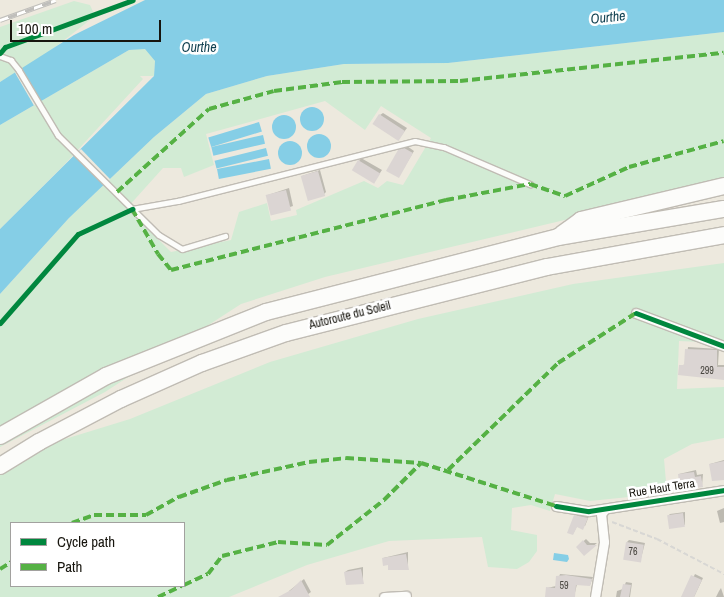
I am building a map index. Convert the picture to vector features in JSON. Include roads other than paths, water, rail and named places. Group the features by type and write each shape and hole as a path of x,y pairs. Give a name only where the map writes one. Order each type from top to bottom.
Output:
{"highway":[{"path":"558,237 581,220 724,186"},
{"name":"Autoroute du Soleil","path":"0,436 106,376 266,312 558,237 724,209"},
{"name":"Autoroute du Soleil","path":"0,466 38,442 121,399 202,363 286,333 547,267 724,234"}],"street":[{"path":"636,313 724,346"},
{"name":"Rue Haut Terra","path":"556,506 589,511 604,510 724,490"},
{"path":"596,597 604,542 602,520 604,510"},
{"path":"384,597 406,596"}],"lane":[{"path":"0,56 11,60 19,70 58,135 159,235 182,249 225,236"},
{"path":"132,209 178,201 415,141 444,148 530,184"}],"water":[{"name":"Ourthe","path":"145,0 724,0 724,32 448,63 344,64 267,76 206,94 154,137 69,218 0,294 0,229 154,76 155,61 145,49 129,50 0,125 0,82 74,35"},
{"path":"312,107 317,108 323,114 323,124 317,130 312,131 307,130 301,124 300,119 301,114 307,108"},
{"path":"284,115 289,116 295,122 295,132 289,138 284,139 279,138 273,132 272,127 273,122 279,116"},
{"path":"259,122 262,132 211,147 208,137"},
{"path":"319,134 327,138 331,146 327,154 319,158 311,154 307,146 311,138"},
{"path":"263,135 265,144 213,156 211,147"},
{"path":"290,141 298,145 302,153 298,161 290,165 282,161 278,153 282,145"},
{"path":"266,148 268,156 217,169 215,161"},
{"path":"269,159 271,169 219,179 217,169"},
{"path":"554,553 568,555 569,559 567,562 553,560"}],"railway":[{"path":"0,20 56,0"}]}
